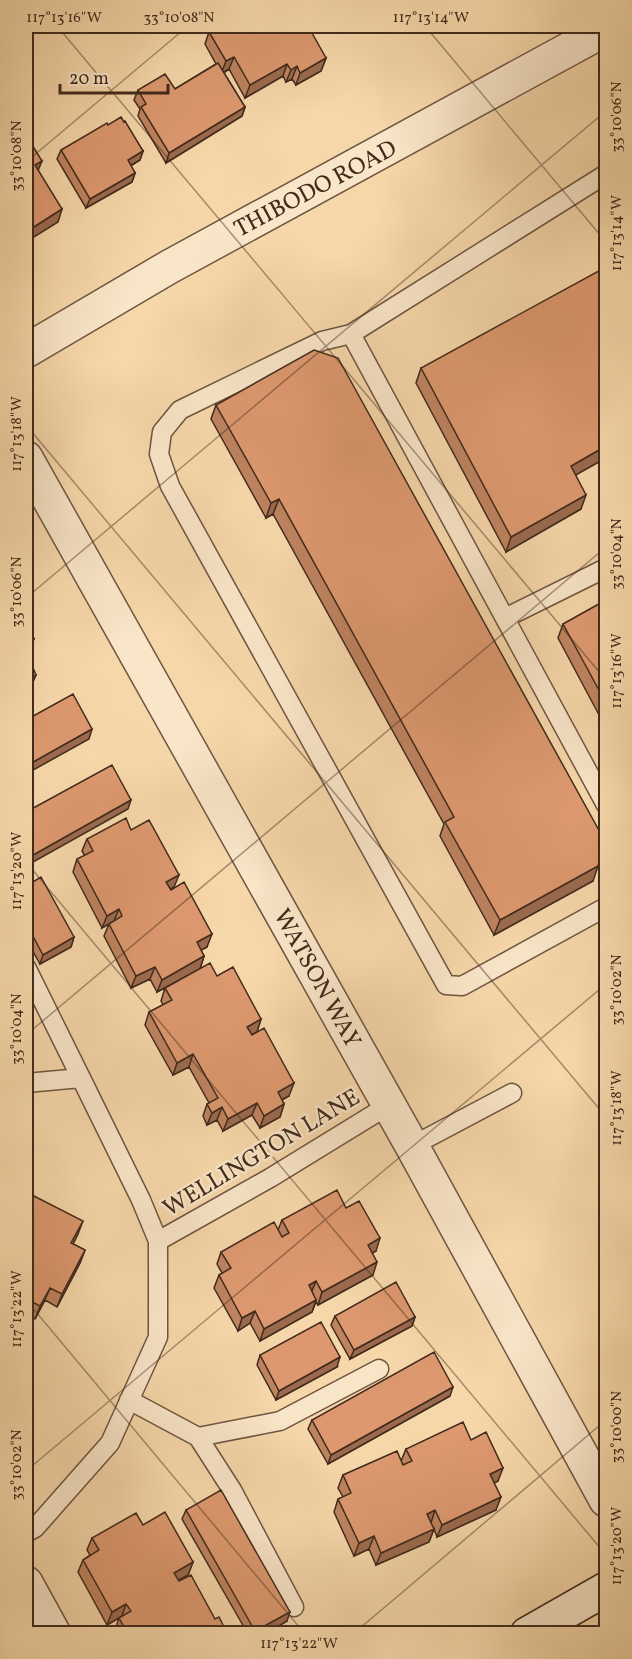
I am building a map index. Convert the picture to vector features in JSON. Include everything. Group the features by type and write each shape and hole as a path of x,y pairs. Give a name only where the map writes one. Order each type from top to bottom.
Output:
{"street":[{"name":"THIBODO ROAD","path":"26,351 169,267 606,29"},
{"name":"WATSON WAY","path":"26,458 412,1146 606,1500"},
{"path":"26,1583 54,1634"},
{"path":"527,1634 606,1589"}],"lane":[{"path":"606,174 351,334 322,341 180,410 162,432 159,454 170,486 446,985 462,986 606,907"},
{"path":"351,334 606,805"},
{"path":"505,618 606,568"},
{"name":"WELLINGTON LANE","path":"26,967 141,1200 158,1241 158,1337 110,1443 35,1528 26,1533"},
{"path":"26,1083 81,1078"},
{"path":"412,1146 512,1093"},
{"name":"WELLINGTON LANE","path":"158,1241 270,1178 389,1105"},
{"path":"198,1437 280,1421 378,1369"},
{"path":"129,1400 198,1437 232,1491 294,1607"}],"building":[{"path":"216,26 308,26 326,58 300,73 297,66 291,70 287,64 250,85 234,57 226,61 209,32 217,28"},
{"path":"218,63 245,107 169,153 141,107 146,104 138,90 165,74 175,89"},
{"path":"121,117 143,151 128,160 135,173 90,199 61,150"},
{"path":"26,135 42,161 35,165 62,209 26,232"},
{"path":"606,267 606,446 571,466 586,495 511,537 421,368"},
{"path":"314,350 338,358 606,843 598,866 500,920 445,822 454,817 279,499 271,503 216,405"},
{"path":"606,600 606,703 563,624"},
{"path":"26,621 34,639 26,644"},
{"path":"26,651 36,675 26,679"},
{"path":"73,694 92,729 26,766 26,720"},
{"path":"112,765 131,800 26,859 26,812"},
{"path":"126,818 131,830 149,820 179,875 166,882 171,890 184,882 212,934 197,942 204,956 162,980 155,967 136,976 109,924 122,916 119,909 107,916 77,859 93,851 87,839"},
{"path":"41,877 74,937 43,955 26,923 26,886"},
{"path":"210,963 217,976 233,967 261,1019 247,1027 252,1035 264,1028 294,1083 278,1092 284,1104 264,1116 257,1103 228,1119 222,1107 212,1113 207,1104 218,1098 193,1054 177,1063 149,1012 172,1000 165,988"},
{"path":"337,1190 346,1208 359,1201 380,1238 368,1245 377,1262 322,1292 316,1281 309,1285 316,1300 264,1329 255,1311 242,1318 219,1275 231,1268 221,1252 274,1222 282,1237 289,1233 282,1220"},
{"path":"32,1195 83,1221 71,1243 85,1250 62,1294 50,1288 40,1306 26,1299 26,1207"},
{"path":"396,1282 415,1317 354,1350 335,1316"},
{"path":"321,1322 340,1357 279,1391 260,1355"},
{"path":"434,1352 453,1387 331,1455 312,1420"},
{"path":"463,1422 471,1440 486,1432 503,1468 490,1474 501,1497 442,1525 435,1510 427,1514 434,1529 381,1553 374,1536 359,1543 338,1499 351,1493 343,1475 397,1451 403,1465 412,1461 406,1449"},
{"path":"221,1490 290,1612 255,1631 186,1510"},
{"path":"165,1512 193,1562 174,1573 179,1581 191,1575 215,1619 219,1617 226,1631 221,1634 128,1634 119,1618 131,1611 126,1604 112,1612 83,1560 99,1550 92,1538 136,1513 143,1525"}]}
